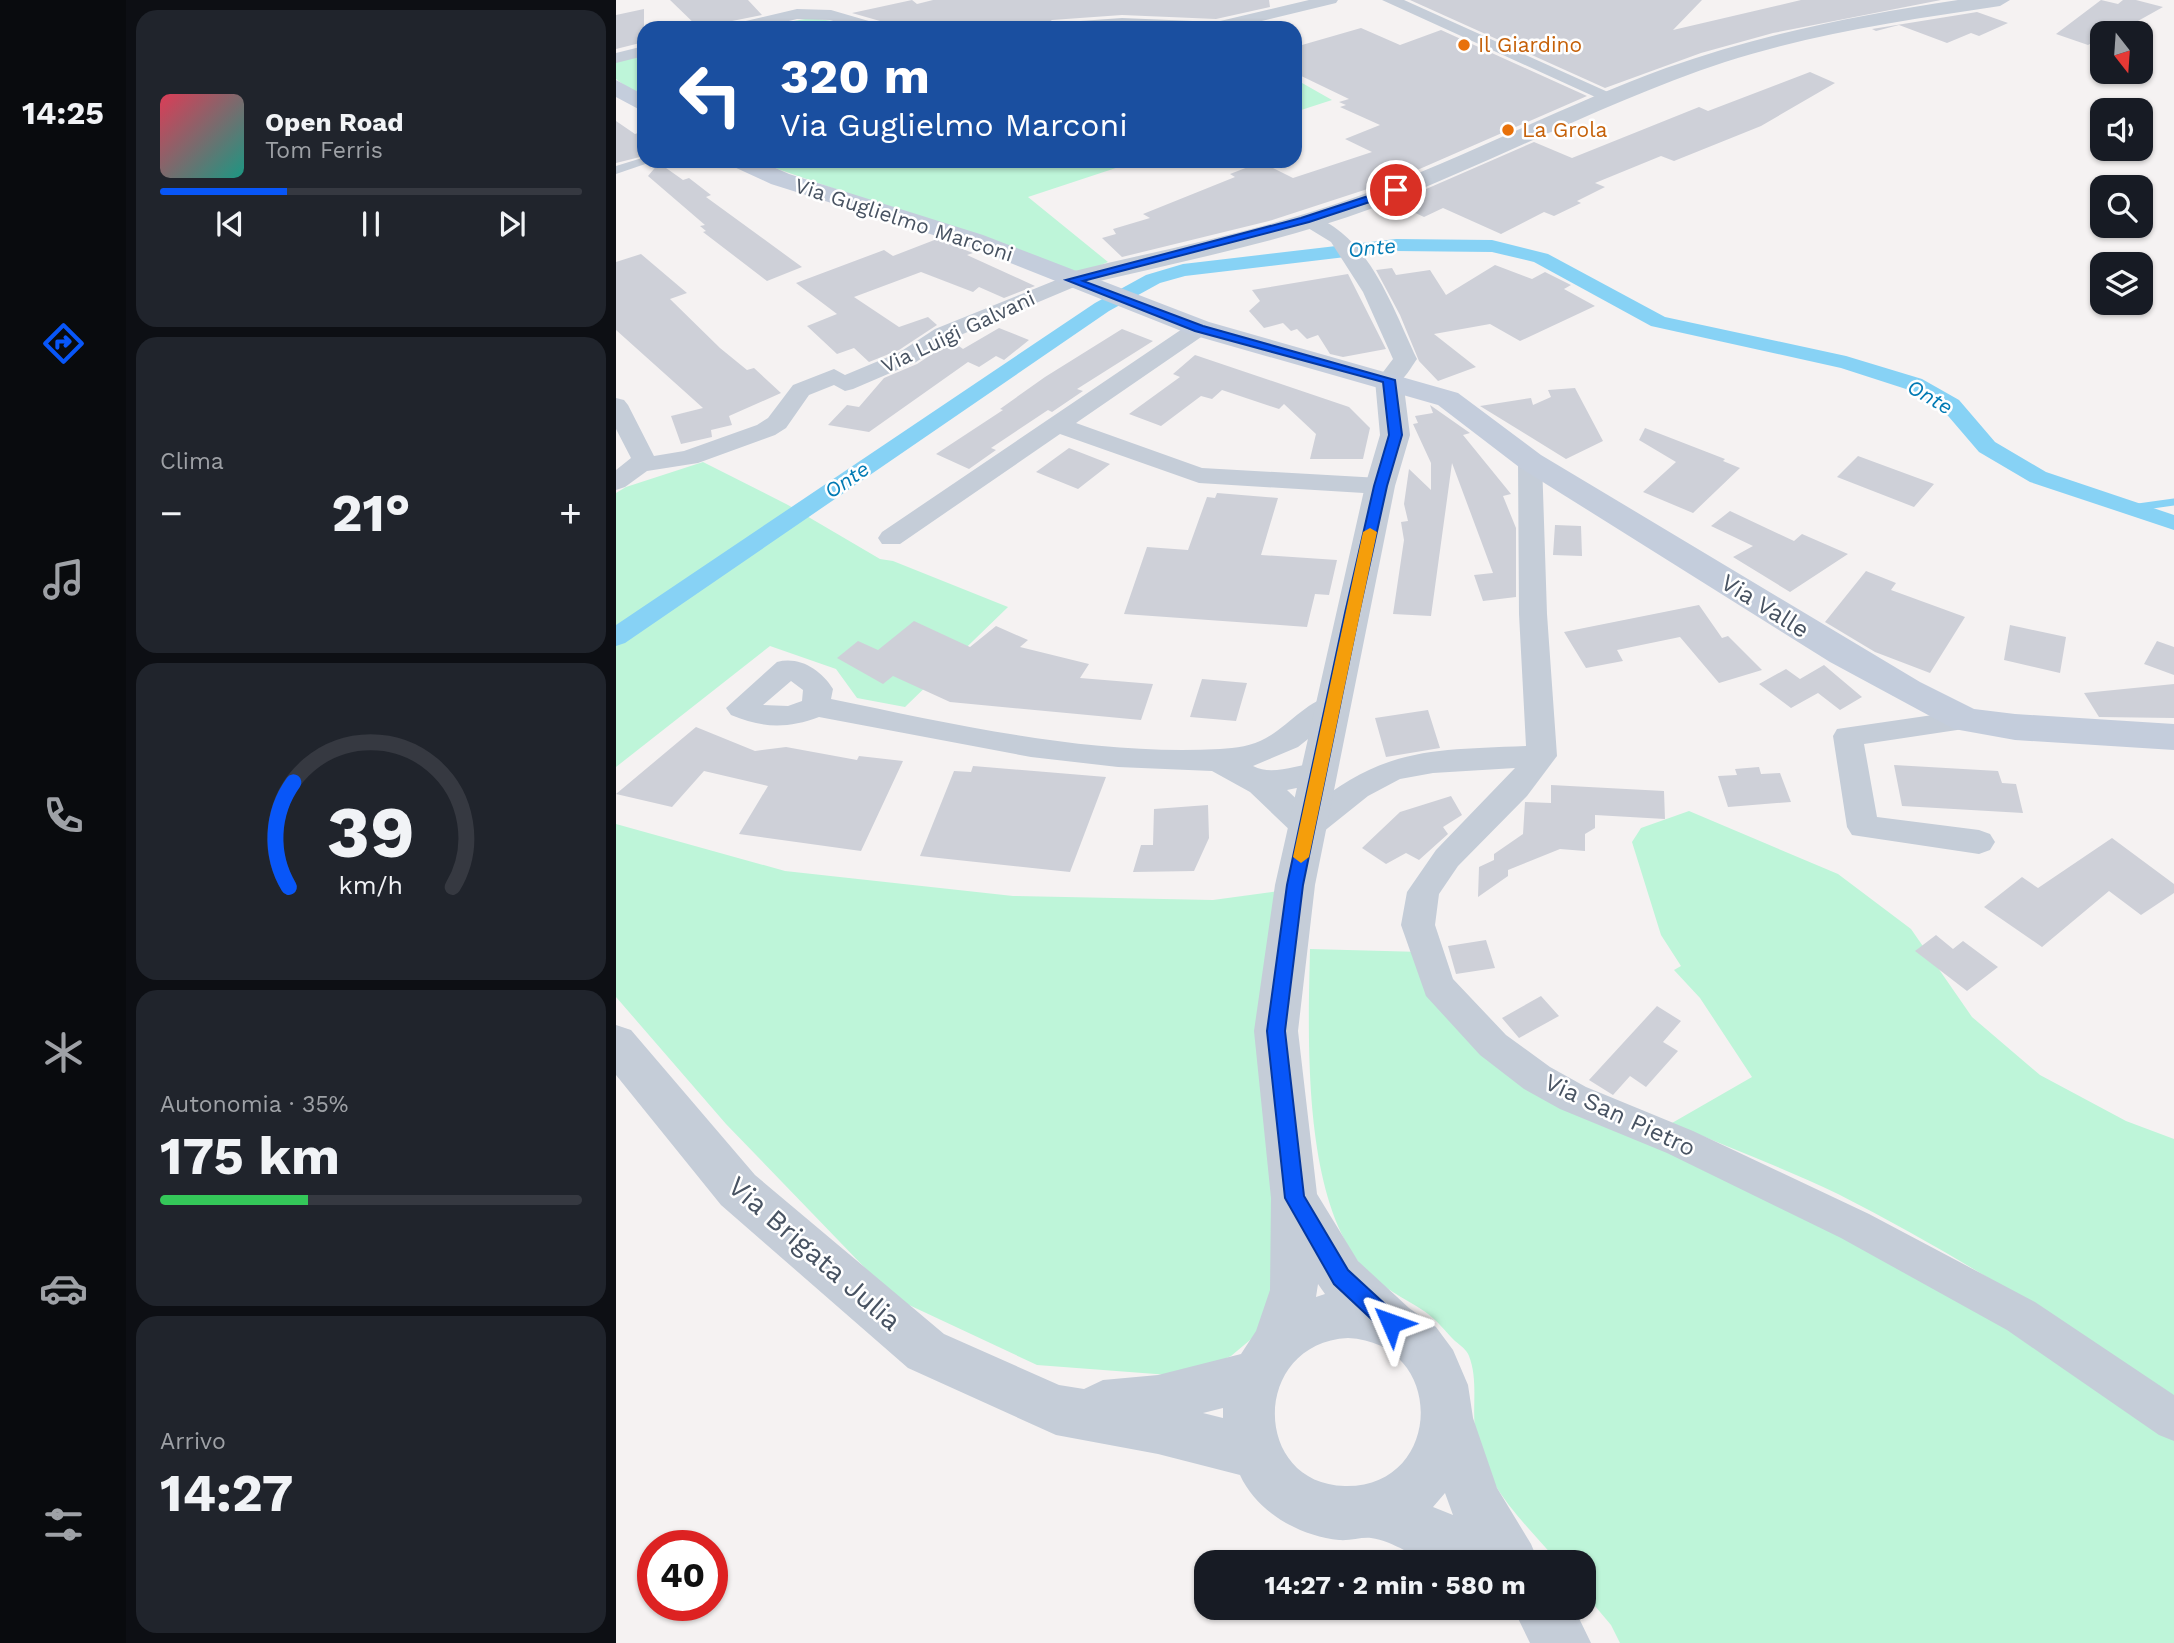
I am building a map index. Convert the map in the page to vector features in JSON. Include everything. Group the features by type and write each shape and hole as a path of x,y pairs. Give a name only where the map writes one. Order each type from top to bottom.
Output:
{"main road":[{"path":"616,87 637,100"},
{"name":"Via Guglielmo Marconi","path":"756,168 780,179 974,240 1083,285 1199,328 1389,380"},
{"name":"Via Valle","path":"1389,380 1448,399 1530,461 1842,654 1907,691 1967,720 2015,727 2174,737"}],"street":[{"path":"1241,21 1330,0"},
{"path":"1390,0 1610,97"},
{"path":"1083,285 1360,204 1610,97 1716,58 1817,29 2000,0"},
{"path":"758,21 796,7 850,21"},
{"path":"616,58 637,53"},
{"path":"616,170 637,164"},
{"path":"1305,220 1338,238 1374,292 1405,359 1389,380 1395,435 1380,486 1295,885 1276,1031 1294,1198 1294,1290 1246,1413 1254,1452 1272,1481 1300,1502 1333,1512 1369,1510 1408,1493 1436,1462 1449,1423"},
{"name":"Via Luigi Galvani","path":"640,465 689,458 766,430 777,423 801,390 908,357 943,334 1083,285"},
{"path":"891,538 1199,328"},
{"path":"616,405 642,453 640,465 616,482"},
{"path":"1055,424 1199,475 1380,486"},
{"path":"1307,828 1345,796 1378,775 1411,766 1542,756 1533,614 1530,461"},
{"path":"1260,769 1296,734 1332,705"},
{"path":"816,706 975,739 1110,757 1219,761 1260,769 1319,773"},
{"path":"1967,720 1848,736 1863,827 1979,842"},
{"name":"Via San Pietro","path":"1542,756 1517,789 1447,858 1423,892 1418,925 1438,986 1493,1045 1537,1078 1573,1098 1680,1142 1855,1226 2021,1316 2174,1420"},
{"path":"1260,769 1307,828"},
{"name":"Via Brigata Julia","path":"616,1043 738,1190 926,1351 1056,1410 1158,1428 1254,1452"},
{"path":"1294,1198 1341,1277 1391,1323 1424,1346 1445,1382 1449,1423 1475,1502 1504,1550"},
{"path":"1056,1410 1158,1400 1266,1359 1310,1323 1351,1314 1391,1323"},
{"path":"1369,1510 1451,1541 1465,1550"},
{"path":"1549,1620 1563,1643"}],"green space":[{"path":"811,18 833,21 794,21"},
{"path":"637,56 637,95 616,79 616,61"},
{"path":"1302,83 1332,100 1302,110"},
{"path":"775,168 1116,168 1028,197 1108,262 1079,274"},
{"path":"703,462 788,505 880,559 893,561 1008,607 905,707 857,698 836,669 770,646 616,767 616,493 626,487"},
{"path":"1689,811 1838,874 1911,929 1972,1017 2040,1075 2126,1121 2174,1139 2174,1396 2009,1290 1924,1240 1818,1184 1672,1123 1752,1077 1700,998 1674,970 1681,966 1661,935 1632,842 1641,828"},
{"path":"616,824 785,871 1013,896 1213,900 1287,890 1296,1251 1262,1330 1231,1356 1200,1370 1169,1375 1037,1365 894,1298 726,1124 616,997"},
{"path":"1310,949 1422,952 1500,1057 1753,1179 2174,1425 2174,1643 1620,1643 1611,1625 1596,1607 1596,1550 1547,1550 1508,1504 1488,1471 1476,1435 1474,1376 1467,1352 1428,1314 1370,1275 1344,1238 1329,1201 1319,1160 1313,1116 1309,1027"}],"building":[{"path":"670,0 748,0 762,15 732,21 692,21"},
{"path":"912,0 917,4 933,0 1269,0 1270,7 1216,19 1122,15 1050,21 880,21 852,13"},
{"path":"1410,0 1702,0 1673,30 1801,0 1941,0 1773,33 1701,53 1605,88"},
{"path":"2101,0 2118,4 2123,0 2136,0 2163,7 2138,21 2090,21 2088,45 2056,34"},
{"path":"644,9 644,21 637,21 637,44 616,49 616,15"},
{"path":"1977,12 2008,23 1979,36 1971,33 1947,43 1899,25 1876,31 1872,29"},
{"path":"1361,28 1400,45 1441,30 1587,96 1392,181 1269,221 1122,257 1102,238 1116,234 1113,229 1150,218 1143,214 1235,177 1230,174 1246,168 1273,168 1293,178 1372,152 1345,139 1380,125 1340,107 1346,105 1339,102 1349,99 1302,76 1302,45"},
{"path":"1810,72 1835,83 1761,126 1674,161 1661,156 1595,183 1605,187 1577,201 1581,203 1554,216 1544,212 1501,234 1443,208 1424,217 1394,203 1534,142 1572,158 1699,107 1708,111"},
{"path":"616,121 637,133 637,158 616,163"},
{"path":"655,168 666,168 683,180 689,178 711,195 706,197 802,267 767,281 703,232 706,231 700,226 705,225 648,176"},
{"path":"937,239 973,253 967,255 1035,286 1004,298 979,287 973,292 921,272 854,297 899,327 928,317 937,325 899,350 869,362 854,348 837,354 807,326 837,314 796,283 884,250 893,256"},
{"path":"641,254 687,293 670,299 720,348 747,370 754,368 781,393 729,416 732,425 711,430 712,437 681,444 671,416 703,408 616,330 616,262"},
{"path":"1495,265 1532,279 1545,272 1571,285 1564,289 1595,306 1520,341 1490,324 1434,334 1476,367 1438,381 1419,361 1400,315 1376,270 1392,268 1396,275 1430,270 1446,295"},
{"path":"1348,274 1386,349 1343,357 1330,354 1318,335 1307,339 1297,329 1291,331 1283,323 1264,328 1249,311 1260,301 1252,290"},
{"path":"999,328 1029,340 1004,360 996,356 979,367 968,362 869,432 828,425 847,405 859,407 884,378 917,364 952,341 963,349"},
{"path":"1122,329 1153,341 1077,389 1083,391 1052,412 1048,410 991,448 996,450 969,469 936,454 1003,410 1000,409 1045,377"},
{"path":"1195,355 1349,407 1370,428 1363,459 1310,459 1316,434 1284,404 1279,409 1222,390 1212,399 1201,396 1161,426 1129,414 1180,377 1173,374"},
{"path":"1575,388 1603,441 1566,459 1480,406 1531,398 1533,405 1551,397 1548,390"},
{"path":"1430,405 1470,433 1463,435 1511,494 1503,496 1516,528 1516,597 1483,601 1474,575 1493,573 1452,463 1431,616 1393,614 1404,540 1401,522 1408,521 1404,504 1409,469 1431,490 1431,463 1413,424 1418,423 1415,416 1433,413"},
{"path":"1645,428 1725,459 1723,461 1740,468 1693,513 1643,492 1676,462 1639,440"},
{"path":"1069,448 1110,464 1078,489 1036,472"},
{"path":"1858,456 1934,484 1914,507 1837,477"},
{"path":"1217,493 1278,498 1261,555 1337,560 1329,595 1315,594 1307,627 1124,614 1147,547 1188,550 1207,497 1215,498"},
{"path":"1730,511 1794,541 1802,534 1848,554 1790,592 1733,557 1753,546 1711,526"},
{"path":"1555,525 1581,526 1582,556 1553,555"},
{"path":"1866,571 1896,583 1891,590 1965,617 1930,673 1875,652 1825,622"},
{"path":"1699,605 1722,638 1728,636 1762,670 1719,683 1680,637 1617,650 1623,661 1586,668 1564,632"},
{"path":"914,621 970,647 996,626 1028,640 1020,647 1089,664 1080,678 1153,684 1141,720 950,702 893,676 883,684 837,658 858,641 878,650"},
{"path":"2010,625 2066,637 2060,673 2004,660"},
{"path":"2157,641 2174,647 2174,675 2144,664"},
{"path":"1824,665 1862,697 1840,710 1818,693 1791,708 1759,684 1786,669 1800,679"},
{"path":"1202,679 1247,683 1236,721 1190,717"},
{"path":"2174,684 2174,718 2099,717 2084,693"},
{"path":"1428,710 1440,748 1386,757 1375,718"},
{"path":"696,727 755,751 786,747 857,760 859,756 903,761 861,851 739,834 768,786 704,771 672,807 616,794"},
{"path":"1894,765 1998,771 2002,783 2016,784 2023,813 1902,806"},
{"path":"973,766 1106,777 1070,872 920,856 954,771 971,772"},
{"path":"1759,767 1761,774 1780,773 1791,802 1728,807 1718,776 1737,775 1735,769"},
{"path":"1551,785 1664,791 1665,819 1595,815 1595,828 1585,834 1585,851 1560,849 1508,870 1508,876 1478,897 1479,867 1494,860 1494,854 1523,834 1525,802 1551,803"},
{"path":"1451,796 1462,815 1443,827 1448,834 1419,860 1406,853 1386,864 1362,848 1400,812"},
{"path":"1208,805 1209,838 1194,871 1133,872 1141,845 1153,845 1154,809"},
{"path":"2112,838 2174,884 2174,893 2141,915 2109,891 2042,947 1984,907 2022,877 2038,888"},
{"path":"1936,935 1953,949 1963,941 1998,967 1967,991 1915,951"},
{"path":"1486,940 1495,968 1456,974 1448,946"},
{"path":"1541,996 1559,1016 1519,1038 1502,1018"},
{"path":"1657,1006 1681,1021 1663,1042 1678,1051 1646,1087 1630,1076 1613,1095 1589,1080"}],"waterway":[{"name":"Onte","path":"616,637 1102,307 1153,279 1183,270 1396,245 1492,246 1541,258 1658,322 1846,363 1914,384 1951,405 1987,447 2038,477 2174,523"},
{"path":"2131,508 2174,502"}],"slow traffic":[{"path":"1301,857 1370,532"}],"place":[{"name":"Il Giardino","path":"1464,45"},
{"name":"La Grola","path":"1508,130"}],"route":[{"path":"1391,1323 1341,1277 1294,1198 1276,1031 1295,885 1380,486 1395,435 1389,380 1295,357 1199,328 1071,280 1305,220 1396,190"}]}
